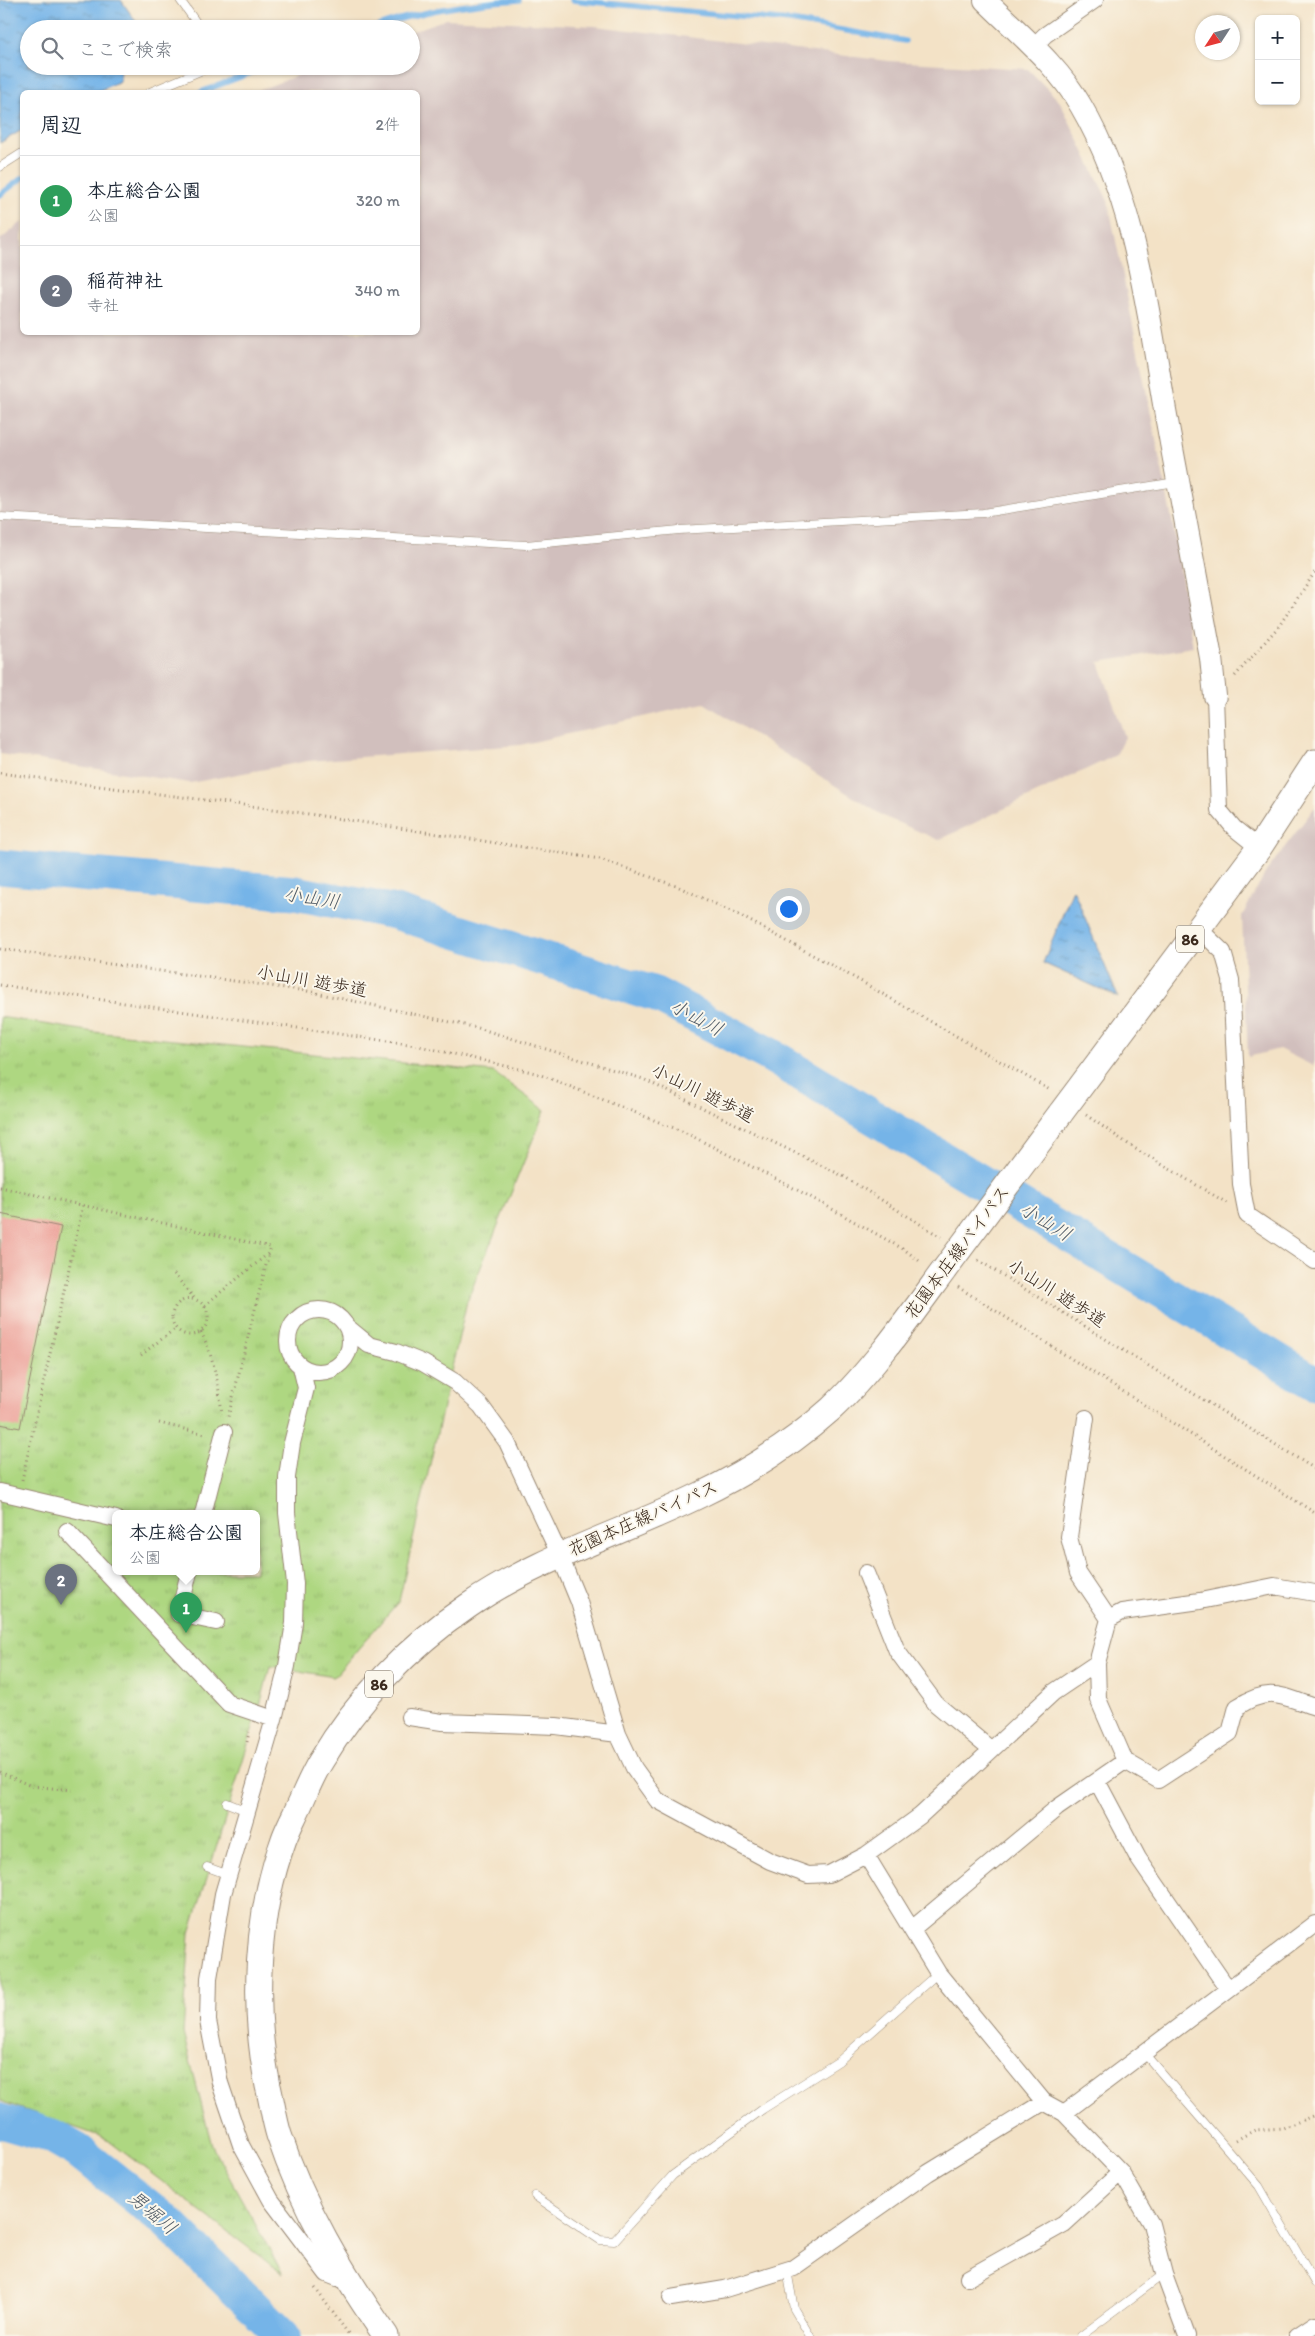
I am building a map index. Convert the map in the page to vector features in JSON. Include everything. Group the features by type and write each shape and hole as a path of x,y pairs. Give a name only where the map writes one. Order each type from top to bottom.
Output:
{"main road":[{"name":"花園本庄線バイパス","path":"386,2336 322,2236 299,2189 278,2131 260,2048 258,1978 268,1900 284,1838 320,1762 365,1699 414,1647 469,1605 523,1574 560,1556 700,1495 777,1451 831,1408 870,1366 942,1273 1259,848 1315,762"}],"street":[{"path":"985,0 1033,47 1080,104 1108,162 1124,207 1141,271 1211,658 1216,696 1219,810 1234,828 1259,848"},
{"path":"1033,47 1045,36 1095,0"},
{"path":"1198,928 1223,952 1230,980 1241,1184 1247,1215 1315,1261"},
{"path":"369,1345 346,1357 339,1365 329,1371 320,1373 310,1372 301,1367 289,1352 288,1342 289,1332 300,1316 320,1310 335,1315 369,1345 396,1352 423,1363 455,1382 481,1406 507,1442 560,1556 579,1602 618,1734 634,1768 657,1800 770,1861 808,1875 829,1874 866,1855 920,1816 990,1749 1054,1692 1096,1663"},
{"path":"346,1326 349,1337 346,1357"},
{"path":"301,1367 306,1388 292,1443 287,1477 287,1513 295,1584 294,1623 287,1666 274,1720 229,1875 214,1940 209,1978 208,2021 220,2083 240,2146 271,2200 327,2274 337,2278 346,2276"},
{"path":"306,1388 320,1373"},
{"path":"1086,1418 1069,1536 1078,1573 1108,1619"},
{"path":"204,1510 223,1436"},
{"path":"0,1492 112,1517"},
{"path":"67,1530 229,1704 274,1720"},
{"path":"866,1573 897,1651 936,1704 990,1749"},
{"path":"188,1575 179,1614 216,1622"},
{"path":"1315,1593 1274,1586 1200,1601 1122,1612 1108,1619 1096,1663 1098,1699 1125,1762 1158,1780 1230,1733 1237,1707 1250,1699 1270,1693 1315,1707"},
{"path":"409,1717 442,1722 556,1726 618,1734"},
{"path":"912,1929 1057,1808 1125,1762"},
{"path":"1097,1781 1138,1858 1228,1989"},
{"path":"866,1855 938,1973 1044,2102 1064,2113 1121,2172 1151,2224 1164,2274 1187,2336"},
{"path":"1064,2113 1315,1924"},
{"path":"671,2298 725,2289 793,2268 928,2173 1044,2102"},
{"path":"968,2278 1064,2224 1121,2172"},
{"path":"1297,2336 1315,2324"}],"lane":[{"path":"180,0 194,20"},
{"path":"155,90 191,75"},
{"path":"0,168 20,154"},
{"path":"0,517 526,544 679,530 983,513 1178,482"},
{"path":"227,1803 247,1811"},
{"path":"207,1867 229,1875"},
{"path":"534,2196 600,2240 614,2241 673,2175 763,2109 840,2061 938,1973"},
{"path":"1144,2053 1259,2186 1315,2283"},
{"path":"787,2270 794,2309 810,2336"},
{"path":"1081,2336 1164,2274"}],"path":[{"path":"1216,696 1248,663 1279,626 1315,572"},
{"path":"0,773 296,812 600,859 679,887 737,914 1038,1083 1064,1108 1247,1215"},
{"name":"小山川 遊歩道","path":"0,949 307,991 478,1028 643,1079 843,1176 944,1239"},
{"path":"0,985 415,1045 536,1073 684,1132 815,1199 905,1250 1315,1513"},
{"path":"0,1186 271,1247 223,1436"},
{"path":"18,1496 83,1205"},
{"path":"205,1305 268,1253"},
{"name":"小山川 遊歩道","path":"969,1255 1315,1469"},
{"path":"174,1274 195,1298 205,1305 209,1316 205,1328 201,1332 190,1335 176,1328 172,1320 174,1308 183,1300 195,1298"},
{"path":"141,1354 176,1328"},
{"path":"201,1332 220,1389 223,1436"},
{"path":"159,1423 223,1436"},
{"path":"245,1750 249,1732"},
{"path":"0,1772 31,1786 72,1790"},
{"path":"1225,2146 1255,2130 1283,2128 1315,2114"},
{"path":"311,2282 350,2336"}],"shaded area":[{"path":"446,19 595,26 889,61 1028,69 1060,102 1108,201 1173,525 1193,647 1099,662 1125,737 1116,755 939,840 885,817 704,703 520,745 308,761 190,783 0,754 0,240 20,224 20,335 420,335 420,90 259,90 298,75 420,75 420,29"},
{"path":"1315,807 1315,1061 1313,1066 1279,1049 1248,1057 1242,916 1266,872"}],"green space":[{"path":"0,1017 94,1032 493,1072 545,1110 467,1301 399,1601 334,1677 270,1666 262,1698 190,1933 183,2033 212,2146 283,2274 105,2138 0,2101"}],"water":[{"path":"0,0 121,0 135,20 20,20 20,75 120,75 120,81 100,90 20,90 20,131 0,143"},
{"path":"1073,889 1118,997 1043,963"}],"building":[{"path":"0,1214 61,1227 20,1428 0,1424"}],"waterway":[{"path":"397,20 444,9 481,3 519,0"},
{"path":"572,0 790,21 905,41"},
{"path":"206,90 245,75"},
{"path":"0,195 20,180"},
{"name":"小山川","path":"0,867 295,893 395,912 655,994 770,1055 1315,1383"},
{"name":"男堀川","path":"0,2121 52,2136 78,2151 166,2221 283,2336"}],"place":[{"name":"稲荷神社","path":"61,1605"},
{"name":"本庄総合公園","path":"186,1633"}]}
